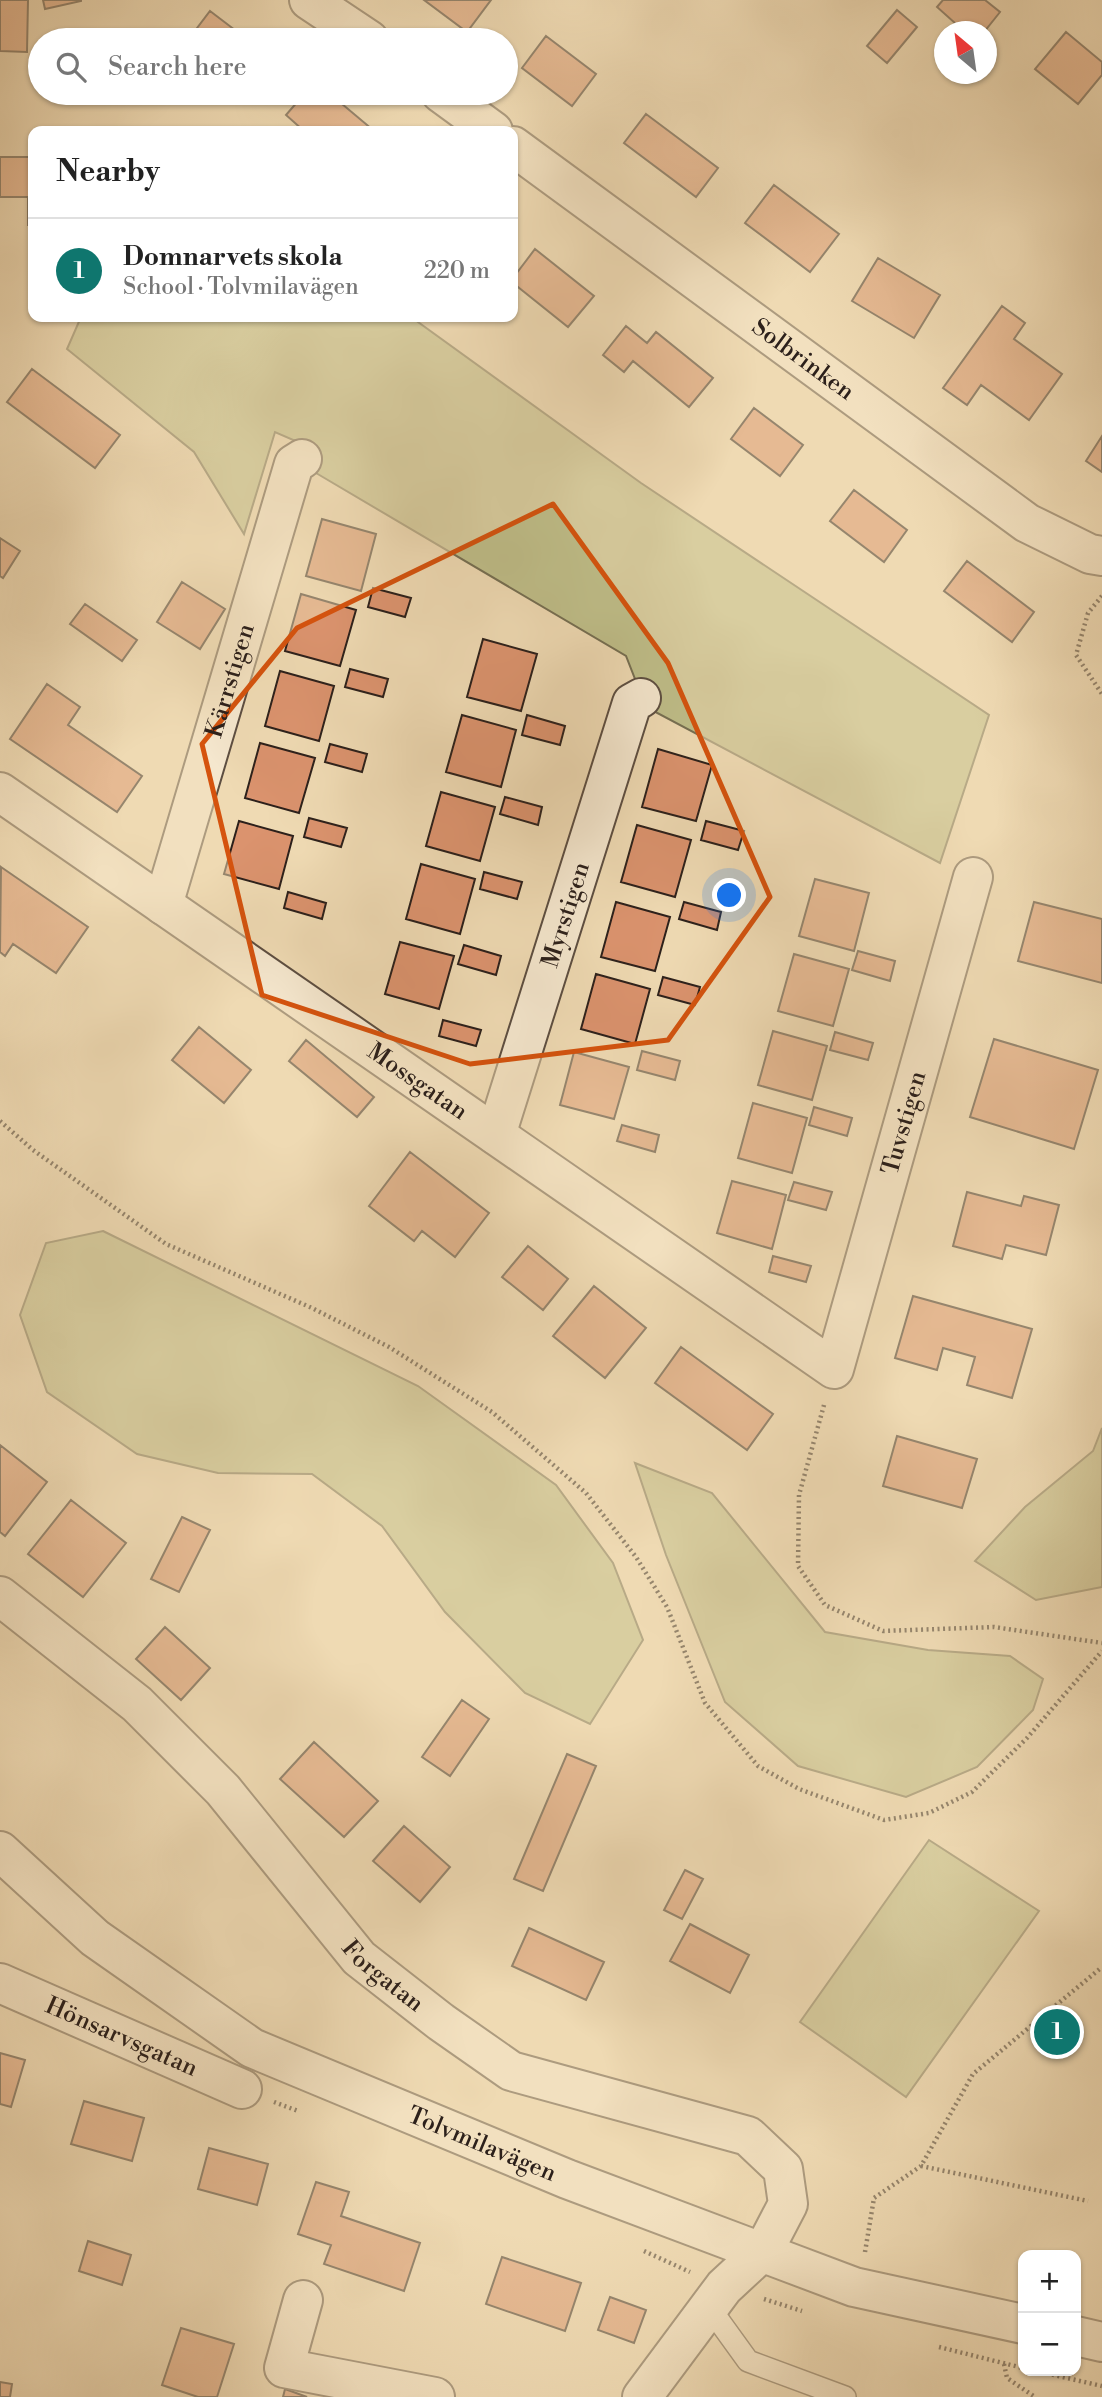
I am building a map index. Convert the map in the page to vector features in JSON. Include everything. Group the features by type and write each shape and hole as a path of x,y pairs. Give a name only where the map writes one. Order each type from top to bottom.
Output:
{"street":[{"path":"309,0 351,28"},
{"path":"457,105 486,126"},
{"name":"Solbrinken","path":"518,150 1027,523 1090,554 1102,556"},
{"name":"Kärrstigen","path":"163,905 294,464 302,459"},
{"name":"Myrstigen","path":"496,1135 632,703 641,698"},
{"name":"Mossgatan","path":"0,792 834,1369"},
{"name":"Tuvstigen","path":"834,1369 973,877"},
{"name":"Forgatan","path":"0,1596 137,1704 223,1790 359,1958 441,2022 511,2071 748,2136 783,2169 788,2204 764,2250 724,2287 642,2397"},
{"name":"Tolvmilavägen","path":"0,1851 95,1938 252,2048 568,2179 764,2250 854,2287 1018,2323"},
{"name":"Hönsarvsgatan","path":"0,1983 242,2090"},
{"path":"303,2300 284,2368 435,2397"},
{"path":"1081,2337 1102,2342"}],"lane":[{"path":"709,2307 748,2361 845,2397"}],"path":[{"path":"1102,596 1088,613 1076,654 1102,694"},
{"path":"0,1121 33,1150 166,1244 312,1308 389,1347 492,1412 586,1493 636,1558 667,1607 705,1703 758,1766 799,1789 884,1820 929,1813 972,1792 1027,1738 1102,1651"},
{"path":"834,1369 799,1495 797,1566 825,1605 883,1631 994,1627 1102,1643"},
{"path":"865,2253 874,2197 921,2166 973,2074 1102,1967"},
{"path":"921,2166 1088,2201"},
{"path":"1004,2364 1007,2378 1035,2397"},
{"path":"1058,2376 1102,2386"}],"highlighted area":[{"path":"553,504 668,663 770,897 668,1040 470,1064 262,995 202,744 297,628"}],"shaded area":[{"path":"79,322 418,322 641,483 989,715 940,863 646,707 626,656 316,473 314,449 275,432 244,534 194,452 67,349"},
{"path":"103,1231 418,1386 556,1485 613,1563 643,1640 590,1724 525,1693 445,1612 382,1526 312,1474 218,1473 137,1454 47,1392 20,1315 46,1243"},
{"path":"1102,1428 1102,1587 1036,1600 975,1561 1025,1507 1093,1451"},
{"path":"635,1463 712,1493 825,1632 928,1650 1010,1656 1043,1679 1033,1710 977,1767 906,1797 798,1766 725,1702 666,1555"},
{"path":"929,1840 1039,1911 906,2097 800,2022"}],"building":[{"path":"0,0 28,0 27,52 0,51"},
{"path":"43,0 81,0 81,1 45,9"},
{"path":"424,0 491,0 470,28 462,28"},
{"path":"943,0 985,0 1000,12 993,21 953,21 937,7"},
{"path":"897,10 917,27 887,63 867,46"},
{"path":"210,11 232,28 197,28"},
{"path":"1066,32 1102,62 1102,75 1078,104 1035,69"},
{"path":"546,36 596,74 572,106 522,68"},
{"path":"295,105 343,105 368,126 298,126 286,115"},
{"path":"646,114 718,168 696,197 624,143"},
{"path":"0,157 28,157 28,197 0,197"},
{"path":"774,185 839,234 810,272 745,223"},
{"path":"535,249 594,296 568,327 518,287 518,271"},
{"path":"878,258 940,295 914,338 852,301"},
{"path":"1002,306 1025,323 1014,339 1062,374 1029,420 981,385 967,405 943,388"},
{"path":"626,326 647,343 656,332 713,378 689,407 633,361 624,372 603,355"},
{"path":"32,369 120,435 95,468 7,402"},
{"path":"754,408 803,445 780,476 731,439"},
{"path":"1102,436 1102,472 1086,461"},
{"path":"854,490 907,530 884,562 830,521"},
{"path":"322,519 376,534 361,591 306,576"},
{"path":"0,538 20,551 3,578 0,576"},
{"path":"967,561 1034,612 1012,642 944,591"},
{"path":"182,582 225,609 200,649 157,622"},
{"path":"373,588 411,598 405,617 368,607"},
{"path":"301,594 356,610 340,666 285,651"},
{"path":"85,604 137,640 122,661 70,624"},
{"path":"483,639 537,654 521,711 467,697"},
{"path":"350,669 388,679 383,697 345,687"},
{"path":"280,671 334,686 319,741 265,726"},
{"path":"47,684 80,707 68,725 142,776 117,812 10,739"},
{"path":"462,715 516,730 501,787 446,772"},
{"path":"527,715 565,726 560,745 522,735"},
{"path":"260,743 315,758 299,813 245,798"},
{"path":"330,744 367,754 362,772 325,762"},
{"path":"658,749 712,765 696,821 642,807"},
{"path":"441,792 495,807 480,861 426,846"},
{"path":"505,797 542,807 538,825 500,814"},
{"path":"309,818 347,828 341,847 304,837"},
{"path":"239,821 293,836 279,889 224,874"},
{"path":"706,821 744,831 738,850 701,840"},
{"path":"637,825 691,840 675,897 621,882"},
{"path":"421,864 475,879 460,934 406,919"},
{"path":"1,867 88,927 56,973 13,944 5,956 0,952"},
{"path":"484,872 522,882 517,899 480,889"},
{"path":"815,879 869,893 854,951 799,936"},
{"path":"288,892 326,903 322,919 284,908"},
{"path":"616,902 670,917 655,971 601,957"},
{"path":"684,902 721,912 717,930 679,919"},
{"path":"1034,902 1102,919 1102,983 1018,961"},
{"path":"400,942 454,956 439,1009 385,994"},
{"path":"464,945 501,956 496,975 458,964"},
{"path":"858,951 895,961 890,981 852,970"},
{"path":"794,954 849,969 833,1026 778,1011"},
{"path":"596,974 650,989 635,1044 581,1029"},
{"path":"663,977 700,987 695,1005 658,995"},
{"path":"443,1020 481,1030 476,1046 439,1036"},
{"path":"199,1027 251,1070 224,1103 172,1060"},
{"path":"773,1031 827,1046 812,1100 758,1085"},
{"path":"835,1032 873,1043 868,1060 830,1050"},
{"path":"994,1039 1098,1070 1074,1149 970,1117"},
{"path":"306,1040 374,1097 357,1117 289,1061"},
{"path":"642,1051 680,1061 675,1080 637,1070"},
{"path":"574,1052 629,1067 614,1119 560,1105"},
{"path":"753,1103 807,1118 792,1173 738,1158"},
{"path":"814,1107 852,1118 847,1136 809,1125"},
{"path":"622,1125 659,1135 655,1152 617,1141"},
{"path":"410,1152 489,1213 455,1257 422,1231 414,1241 369,1206"},
{"path":"732,1181 786,1195 772,1249 717,1233"},
{"path":"794,1182 832,1192 826,1210 788,1200"},
{"path":"967,1192 1021,1206 1024,1196 1059,1205 1046,1255 1006,1245 1002,1259 953,1246"},
{"path":"528,1246 568,1279 543,1310 502,1277"},
{"path":"773,1256 811,1266 806,1282 769,1272"},
{"path":"594,1286 646,1328 605,1378 553,1336"},
{"path":"913,1296 1032,1329 1012,1398 967,1385 975,1357 943,1348 937,1370 895,1358"},
{"path":"681,1347 773,1414 747,1450 655,1383"},
{"path":"897,1436 977,1459 962,1508 883,1486"},
{"path":"0,1445 47,1482 5,1536 0,1532"},
{"path":"71,1500 126,1543 83,1597 28,1554"},
{"path":"182,1517 210,1530 179,1592 151,1579"},
{"path":"165,1627 210,1668 181,1700 136,1659"},
{"path":"462,1700 489,1719 450,1776 422,1757"},
{"path":"314,1742 378,1801 344,1837 280,1779"},
{"path":"567,1754 596,1766 543,1891 514,1879"},
{"path":"404,1826 450,1867 420,1902 373,1861"},
{"path":"685,1870 703,1879 682,1919 664,1910"},
{"path":"690,1924 749,1955 730,1993 670,1961"},
{"path":"529,1928 604,1962 586,2000 512,1966"},
{"path":"0,2053 25,2060 11,2107 0,2104"},
{"path":"84,2101 144,2118 132,2161 71,2144"},
{"path":"209,2148 268,2164 257,2205 198,2189"},
{"path":"316,2182 349,2192 341,2216 420,2243 404,2291 324,2264 331,2245 298,2234"},
{"path":"88,2241 131,2255 122,2285 79,2271"},
{"path":"502,2257 581,2283 565,2331 486,2304"},
{"path":"610,2297 646,2310 634,2343 598,2330"},
{"path":"181,2328 234,2344 217,2397 198,2397 162,2385"},
{"path":"0,2382 12,2384 10,2397 0,2397"},
{"path":"285,2389 307,2397 283,2397"}],"place":[{"name":"Domnarvets skola","path":"1057,2032"}]}
